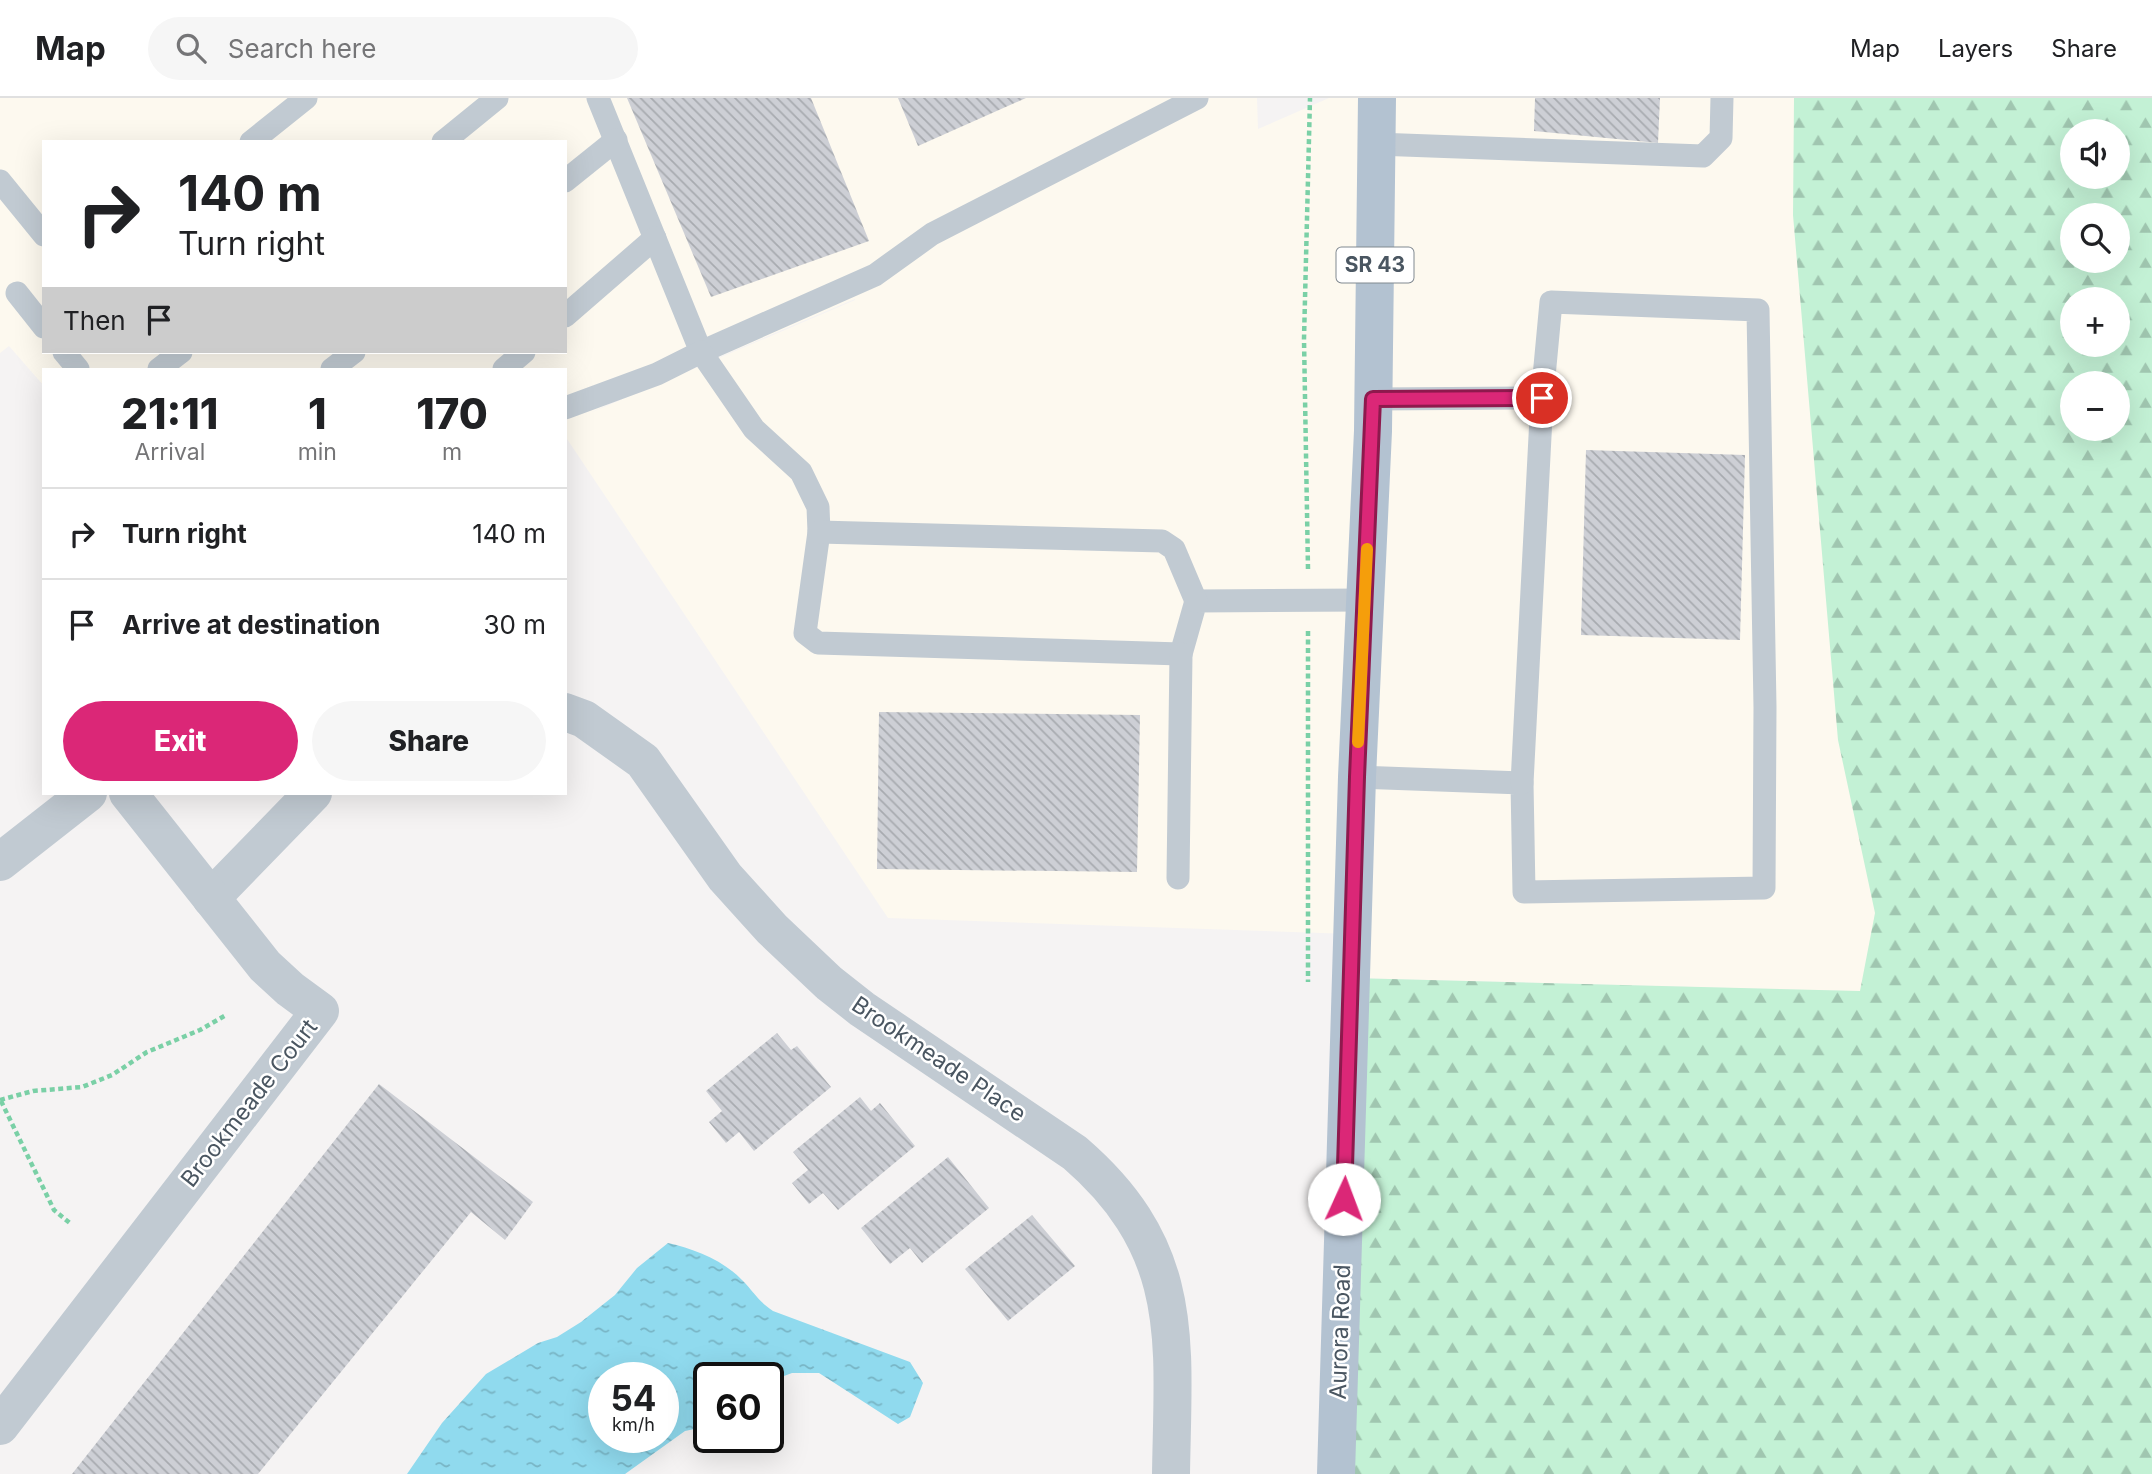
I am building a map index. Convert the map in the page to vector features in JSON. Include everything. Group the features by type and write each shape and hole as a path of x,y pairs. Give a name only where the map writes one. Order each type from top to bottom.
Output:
{"main road":[{"name":"Aurora Road","path":"1336,1474 1357,777 1373,399 1377,98"}],"street":[{"name":"Brookmeade Place","path":"567,713 584,719 643,761 725,877 772,929 829,984 1076,1153 1090,1165 1127,1208 1140,1227 1160,1272 1171,1322 1171,1474"},
{"path":"0,862 85,795"},
{"name":"Brookmeade Court","path":"0,1426 320,1011 265,966 130,795"},
{"path":"211,898 311,795"}],"lane":[{"path":"254,140 306,98"},
{"path":"446,140 498,98"},
{"path":"598,98 701,352 754,429 801,472 818,507 819,532 805,634 818,643 1181,654"},
{"path":"567,407 657,374 875,275 932,234 1197,98"},
{"path":"1376,144 1703,156 1721,138 1722,98"},
{"path":"567,179 616,140"},
{"path":"0,181 42,233"},
{"path":"567,314 655,237"},
{"path":"17,293 42,324"},
{"path":"1551,302 1758,310 1765,707 1764,888 1524,892 1522,783 1542,398 1551,302"},
{"path":"66,354 77,368"},
{"path":"160,368 178,354"},
{"path":"333,368 351,354"},
{"path":"505,368 522,354"},
{"path":"1373,399 1542,398"},
{"path":"819,532 1162,541 1174,549 1196,601 1181,654 1178,878"},
{"path":"1196,601 1364,600"},
{"path":"1357,777 1522,783"}],"path":[{"path":"1308,994 1308,601 1304,339 1310,98"},
{"path":"71,1224 54,1210 0,1100 33,1091 82,1087 112,1075 147,1052 200,1030 226,1015"}],"shaded area":[{"path":"0,98 1257,98 1258,129 1329,98 1883,98 1965,994 1351,978 1351,934 888,918 567,439 567,368 42,368 42,384 9,346 0,353","holes":["855,300 590,413 613,402"]}],"green space":[{"path":"1794,98 2152,98 2152,1474 1336,1474 1351,978 1860,991 1875,913 1838,740 1793,215"}],"water":[{"path":"668,1243 688,1248 726,1267 773,1311 910,1362 923,1383 910,1417 898,1424 819,1373 792,1373 784,1376 784,1362 693,1362 693,1429 679,1435 679,1362 588,1362 588,1453 654,1453 625,1474 407,1474 442,1423 486,1374 538,1343 557,1337 615,1295 637,1268"}],"building":[{"path":"627,98 811,98 869,241 711,297"},
{"path":"898,98 1026,98 918,146"},
{"path":"1535,98 1660,98 1658,143 1534,131"},
{"path":"1586,450 1745,455 1740,640 1581,635"},
{"path":"879,712 1140,715 1137,872 877,869"},
{"path":"777,1033 791,1050 797,1046 831,1087 754,1151 739,1132 726,1143 709,1122 722,1111 706,1091"},
{"path":"379,1084 533,1202 505,1240 471,1212 258,1474 72,1474"},
{"path":"860,1097 871,1111 880,1103 915,1146 838,1210 823,1193 809,1204 792,1183 808,1170 793,1152"},
{"path":"948,1157 989,1208 922,1263 910,1248 890,1264 861,1228"},
{"path":"1032,1215 1075,1266 1008,1321 965,1269"}],"slow traffic":[{"path":"1358,742 1367,549"}],"route":[{"path":"1344,1199 1357,777 1373,399 1542,398"}]}
